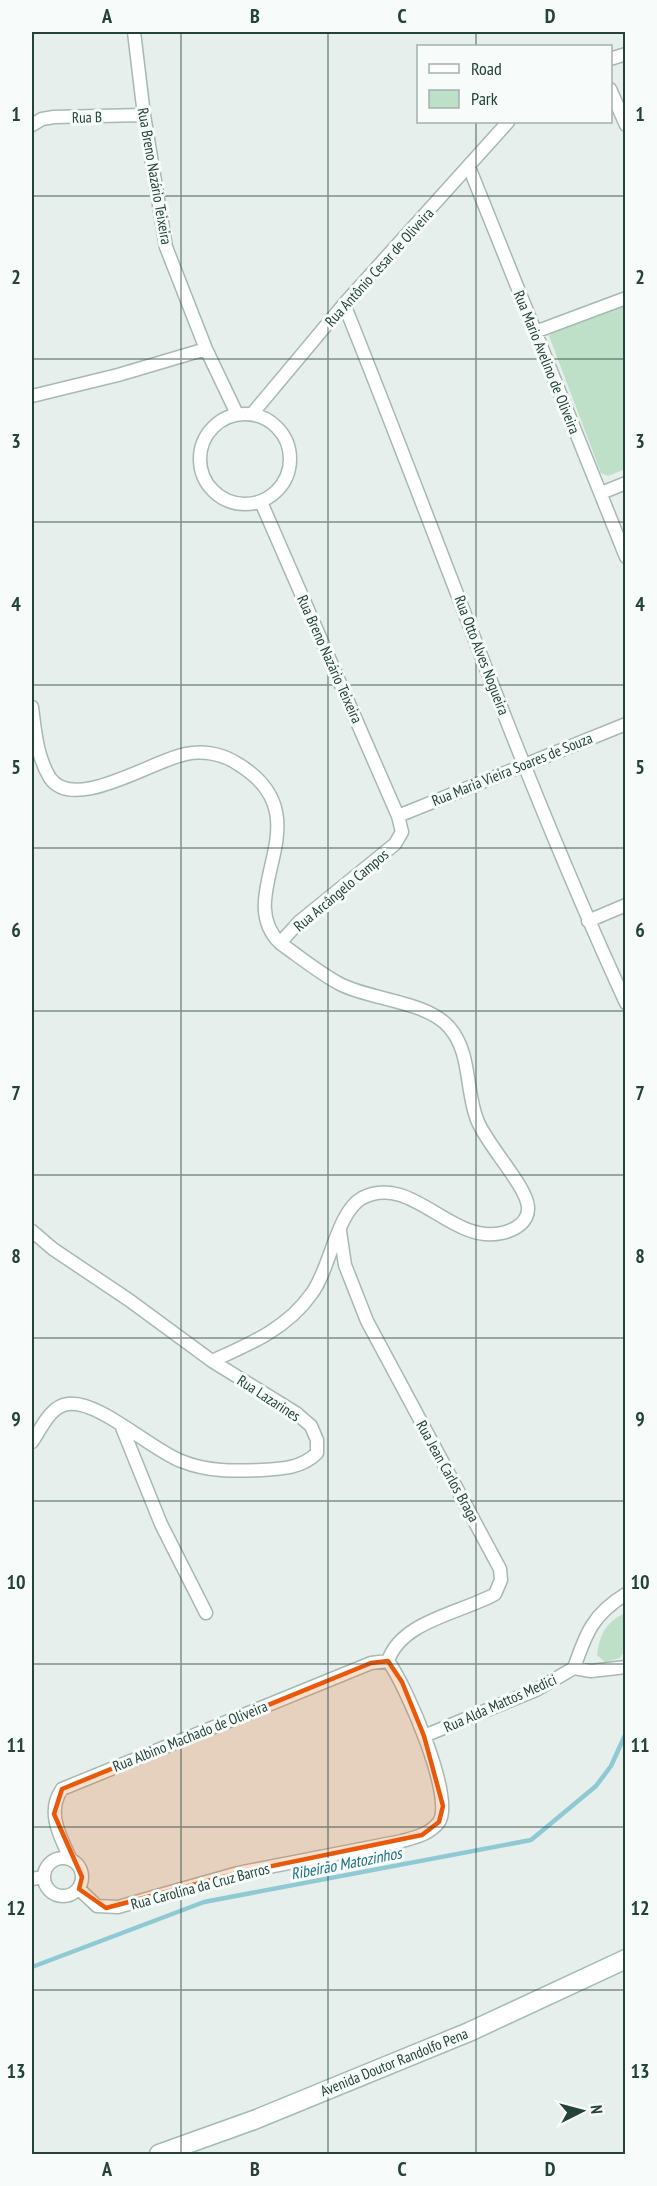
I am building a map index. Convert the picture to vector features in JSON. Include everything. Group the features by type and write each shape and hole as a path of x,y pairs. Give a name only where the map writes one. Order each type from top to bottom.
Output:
{"main road":[{"name":"Avenida Doutor Randolfo Pena","path":"159,2154 254,2120 469,2032 626,1959"}],"street":[{"name":"Rua Breno Nazário Teixeira","path":"134,32 144,115 166,247 206,348 237,414"},
{"path":"612,94 626,125"},
{"name":"Rua B","path":"32,125 42,119 54,117 144,115"},
{"name":"Rua Antônio Cesar de Oliveira","path":"252,414 344,304 507,123"},
{"name":"Rua Mario Avelino de Oliveira","path":"469,167 626,557"},
{"path":"535,332 626,298"},
{"name":"Rua Otto Alves Nogueira","path":"344,304 588,921 626,1004"},
{"path":"32,396 118,375 206,348"},
{"path":"237,414 252,414 266,419 278,428 286,440 290,455 289,470 284,483 274,495 261,502 247,505 232,503 218,496 208,485 201,471 200,457 203,442 211,429 223,420 237,414"},
{"path":"601,493 626,483"},
{"name":"Rua Breno Nazário Teixeira","path":"261,502 398,816"},
{"path":"32,707 43,765 52,780 61,788 86,791 163,760 206,752 237,762 254,775 266,787 276,808 279,830 264,907 269,932 280,943"},
{"name":"Rua Maria Vieira Soares de Souza","path":"398,816 626,724"},
{"name":"Rua Arcângelo Campos","path":"212,1361 253,1342 296,1314 314,1292 329,1264 340,1228 349,1210 360,1199 374,1194 408,1197 458,1226 485,1235 514,1229 524,1222 528,1204 520,1186 494,1153 477,1121 466,1063 459,1042 449,1026 415,1008 341,984 280,943 300,922 395,844 402,832 398,816"},
{"path":"588,921 626,905"},
{"name":"Rua Jean Carlos Braga","path":"340,1228 345,1265 367,1321 500,1569 501,1580 495,1594 410,1633 392,1650 388,1661"},
{"name":"Rua Lazarines","path":"32,1231 212,1361 296,1413 311,1426 317,1440 317,1453 297,1466 229,1471 204,1468 180,1461 153,1447 121,1424 81,1405 69,1404 50,1414 32,1442"},
{"path":"121,1424 161,1524 206,1613"},
{"path":"626,1594 607,1607 588,1628 574,1668 591,1671 626,1667"},
{"path":"388,1661 402,1682 424,1736"},
{"name":"Rua Albino Machado de Oliveira","path":"70,1858 54,1814 55,1798 62,1790 372,1663 388,1661"},
{"name":"Rua Alda Mattos Medici","path":"424,1736 536,1690 574,1668"},
{"name":"Rua Carolina da Cruz Barros","path":"79,1888 97,1906 118,1907 207,1880 402,1841 432,1829 439,1822 443,1806 424,1736"},
{"path":"70,1858 81,1871 79,1888 69,1896 57,1896 38,1878 52,1861 70,1858"}],"highlighted area":[{"path":"388,1661 402,1682 424,1736 443,1806 439,1822 422,1835 238,1873 106,1908 79,1889 82,1877 54,1814 62,1789 371,1663"}],"green space":[{"path":"625,302 625,469 608,476 601,473 549,336 555,330"},
{"path":"625,1613 625,1650 620,1658 605,1662 597,1655 602,1635 613,1620"}],"waterway":[{"name":"Ribeirão Matozinhos","path":"32,1967 204,1902 531,1840 596,1786 611,1766 626,1733"}]}
